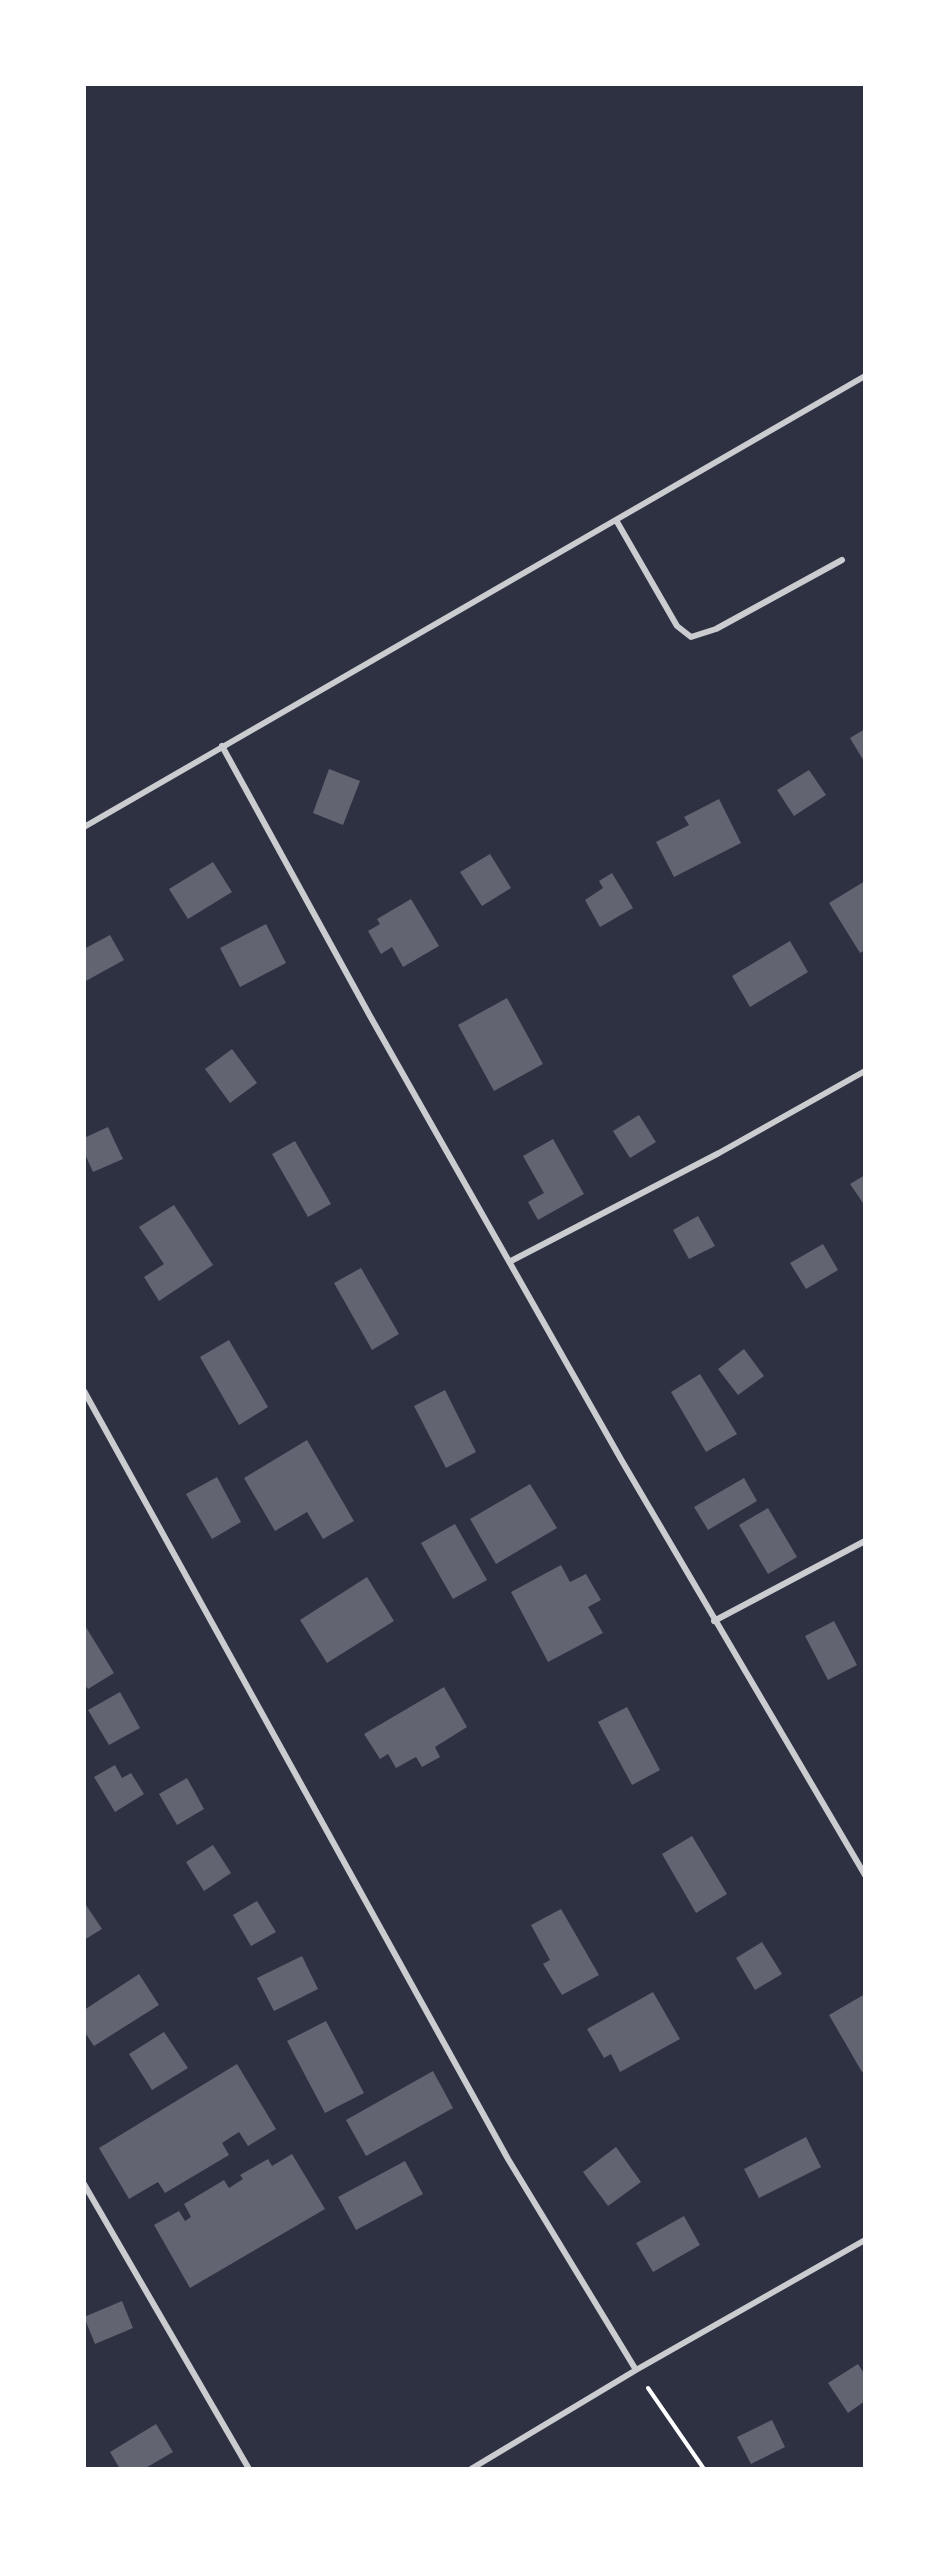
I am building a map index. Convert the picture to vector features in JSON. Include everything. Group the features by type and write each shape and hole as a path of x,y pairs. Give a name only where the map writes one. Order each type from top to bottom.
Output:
{"street":[{"path":"84,827 865,376"},
{"path":"615,520 677,626 691,637 716,629 842,560"},
{"path":"222,746 370,1016 714,1621 865,1875"},
{"path":"511,1261 718,1153 865,1071"},
{"path":"84,1391 508,2159 636,2370"},
{"path":"714,1621 865,1541"},
{"path":"84,2184 249,2469"},
{"path":"471,2469 636,2370 865,2240"}],"path":[{"path":"636,2370 704,2469"}],"building":[{"path":"865,729 865,763 850,738"},
{"path":"329,769 360,781 343,825 313,813"},
{"path":"809,770 826,795 794,816 777,790"},
{"path":"719,799 741,843 674,877 656,842 689,825 684,817"},
{"path":"490,854 511,888 482,906 460,872"},
{"path":"213,862 232,892 188,919 169,889"},
{"path":"612,873 633,908 600,927 585,900 603,888 599,881"},
{"path":"865,881 865,950 860,953 829,903"},
{"path":"411,899 439,946 403,967 392,947 381,954 368,931 380,924 377,919"},
{"path":"266,924 286,963 240,987 220,948"},
{"path":"110,935 124,960 84,982 84,949"},
{"path":"790,941 808,972 750,1007 732,976"},
{"path":"507,998 543,1064 494,1091 458,1025"},
{"path":"232,1049 257,1083 230,1103 205,1069"},
{"path":"639,1115 656,1142 630,1158 613,1131"},
{"path":"108,1127 123,1159 93,1172 84,1152 84,1138"},
{"path":"553,1139 584,1194 538,1220 528,1202 544,1193 523,1156"},
{"path":"295,1141 331,1204 308,1217 272,1154"},
{"path":"865,1175 865,1206 850,1184"},
{"path":"174,1205 213,1265 159,1301 144,1277 164,1264 139,1227"},
{"path":"698,1216 715,1246 689,1259 673,1230"},
{"path":"823,1244 838,1270 806,1289 790,1263"},
{"path":"361,1268 399,1334 372,1350 334,1283"},
{"path":"229,1340 268,1407 239,1425 200,1357"},
{"path":"744,1349 764,1376 738,1395 718,1369"},
{"path":"700,1374 737,1434 706,1452 671,1392"},
{"path":"445,1390 476,1452 446,1468 414,1406"},
{"path":"307,1440 354,1521 323,1539 307,1512 275,1531 244,1478"},
{"path":"217,1477 241,1522 212,1539 186,1494"},
{"path":"744,1478 757,1501 708,1530 694,1507"},
{"path":"530,1484 557,1528 496,1564 470,1519"},
{"path":"768,1508 797,1557 768,1574 739,1525"},
{"path":"455,1524 487,1580 453,1599 421,1543"},
{"path":"561,1565 570,1582 586,1574 601,1600 588,1607 603,1633 548,1662 511,1592"},
{"path":"367,1577 394,1621 327,1663 300,1620"},
{"path":"834,1621 857,1665 828,1680 805,1636"},
{"path":"84,1624 114,1673 88,1689 84,1684"},
{"path":"444,1687 467,1727 435,1747 440,1757 422,1767 416,1757 396,1768 388,1754 380,1759 364,1734"},
{"path":"120,1692 140,1728 109,1745 88,1710"},
{"path":"627,1707 660,1770 632,1785 598,1722"},
{"path":"115,1765 122,1778 131,1773 144,1794 115,1812 94,1777"},
{"path":"187,1778 204,1809 177,1825 159,1794"},
{"path":"692,1836 727,1894 696,1913 662,1854"},
{"path":"213,1845 231,1873 204,1891 186,1862"},
{"path":"257,1901 276,1932 251,1946 233,1915"},
{"path":"84,1902 102,1929 84,1940"},
{"path":"561,1909 599,1975 562,1995 543,1964 550,1960 531,1925"},
{"path":"762,1942 782,1974 755,1990 736,1958"},
{"path":"302,1956 318,1989 274,2011 257,1978"},
{"path":"139,1974 159,2005 94,2046 84,2031 84,2010"},
{"path":"653,1992 680,2039 620,2072 611,2054 604,2058 587,2029"},
{"path":"865,1994 865,2070 862,2072 829,2015"},
{"path":"326,2021 364,2093 325,2113 287,2041"},
{"path":"164,2032 188,2068 152,2090 129,2054"},
{"path":"237,2064 276,2129 248,2146 239,2132 222,2143 229,2155 165,2193 158,2182 129,2199 99,2148"},
{"path":"433,2071 453,2108 366,2156 346,2120"},
{"path":"806,2137 821,2167 759,2198 744,2169"},
{"path":"616,2147 641,2182 608,2206 583,2172"},
{"path":"292,2154 325,2209 190,2288 154,2225 179,2211 185,2221 191,2217 184,2204 224,2180 229,2188 243,2179 240,2175 268,2159 272,2166"},
{"path":"405,2161 423,2194 356,2230 338,2197"},
{"path":"684,2216 700,2245 653,2272 636,2243"},
{"path":"122,2301 133,2328 95,2344 84,2317"},
{"path":"858,2364 865,2375 865,2401 848,2413 828,2383"},
{"path":"772,2420 785,2447 751,2464 737,2437"},
{"path":"156,2424 173,2452 144,2469 120,2469 110,2452"}]}
